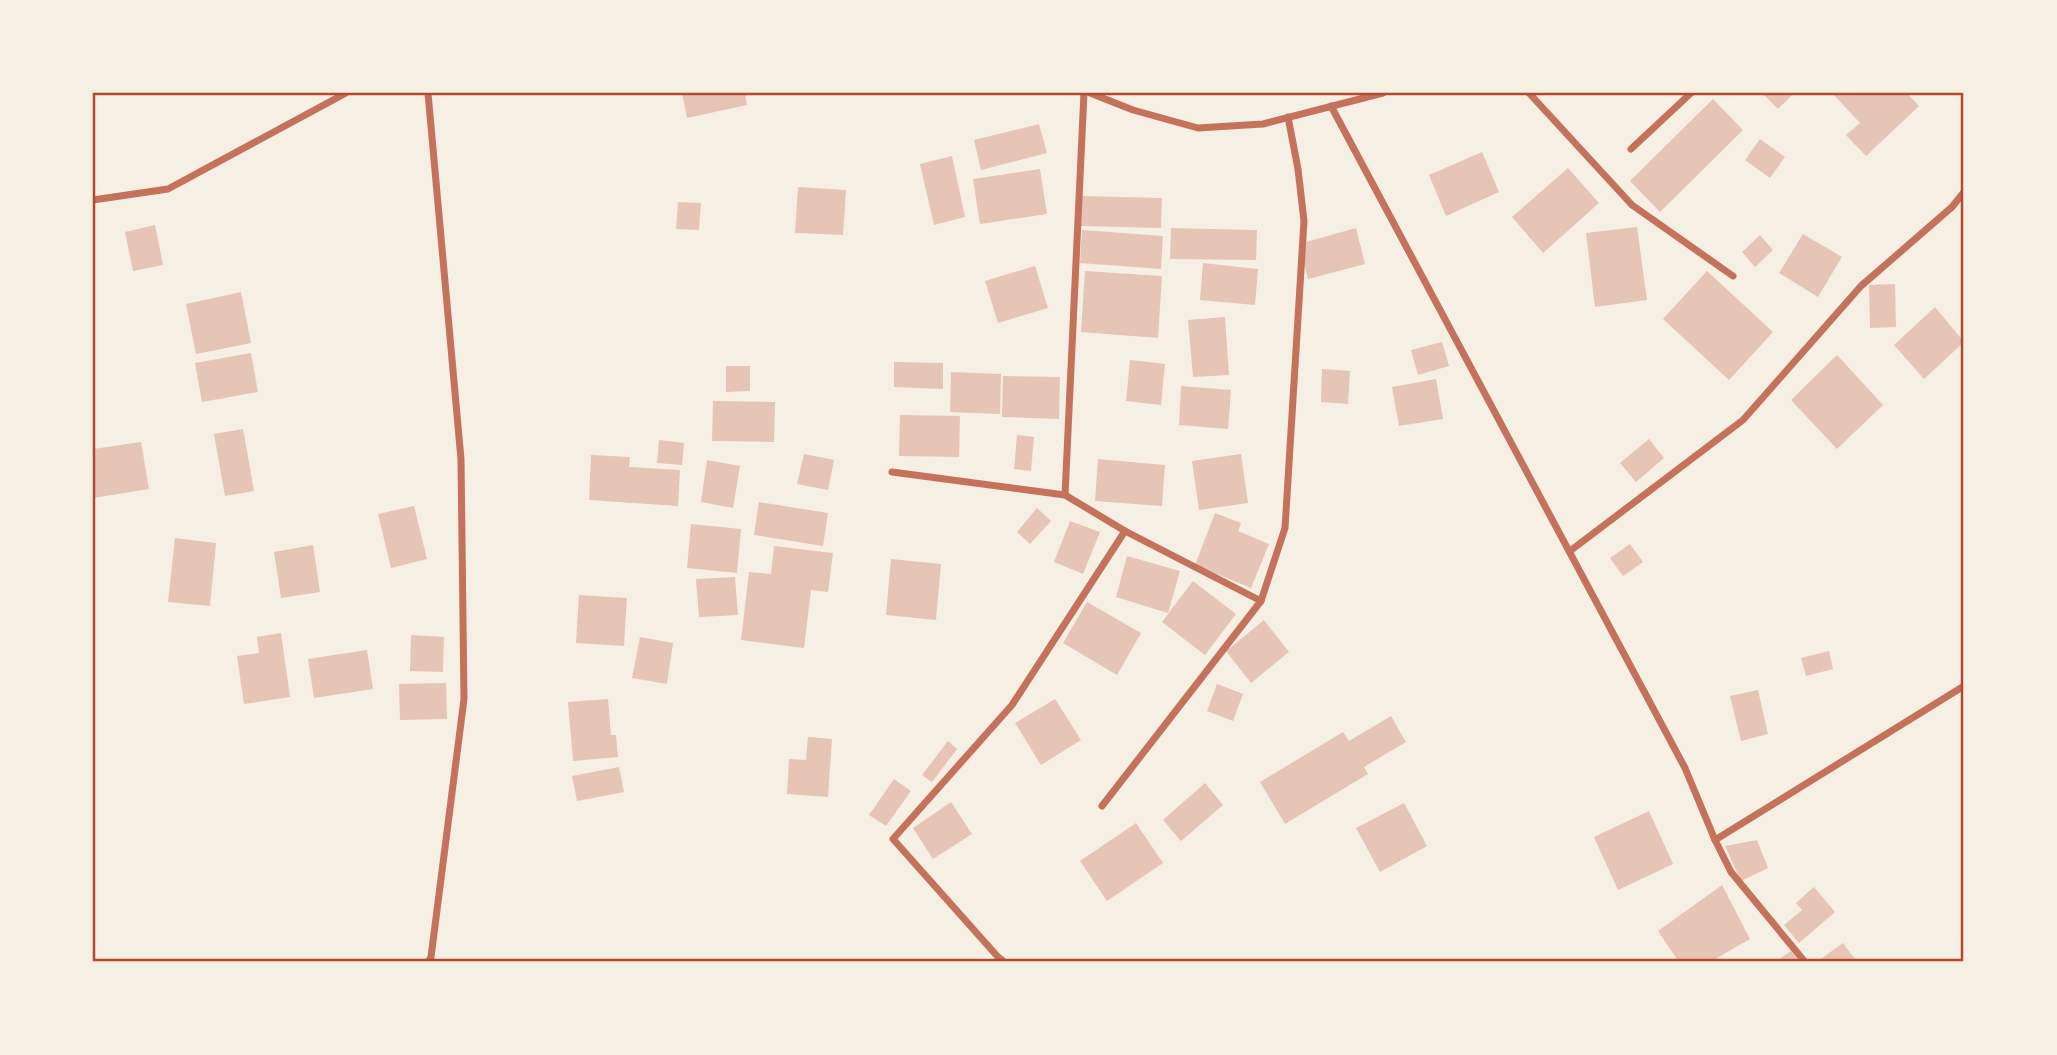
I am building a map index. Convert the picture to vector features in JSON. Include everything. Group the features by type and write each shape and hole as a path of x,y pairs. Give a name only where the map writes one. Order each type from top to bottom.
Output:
{"street":[{"path":"93,200 168,189 346,93"},
{"path":"428,93 461,459 464,699 431,957 428,962"},
{"path":"1065,495 1084,93"},
{"path":"1090,93 1133,110 1198,128 1263,124 1383,93"},
{"path":"1529,93 1632,205 1733,276"},
{"path":"1631,149 1691,93"},
{"path":"1331,106 1685,768 1731,872 1805,962"},
{"path":"1102,806 1261,601 1285,528 1304,220 1288,117"},
{"path":"1570,551 1742,420 1861,286 1952,207 1964,192"},
{"path":"892,472 1065,495 1125,531 1261,601"},
{"path":"1004,962 892,839 1012,705 1125,531"},
{"path":"1715,840 1964,686"}],"building":[{"path":"682,93 745,93 747,105 687,118"},
{"path":"1762,93 1794,93 1778,109"},
{"path":"1907,93 1919,106 1866,156 1846,135 1860,123 1834,95"},
{"path":"1713,99 1743,130 1660,212 1630,181"},
{"path":"1039,124 1047,153 981,170 974,140"},
{"path":"1760,139 1785,157 1770,178 1745,160"},
{"path":"1482,152 1499,192 1446,216 1429,175"},
{"path":"952,156 965,217 934,225 920,164"},
{"path":"1568,168 1599,203 1543,253 1512,217"},
{"path":"1040,169 1047,214 980,224 973,179"},
{"path":"798,187 846,190 843,235 795,233"},
{"path":"1082,196 1162,198 1161,228 1081,226"},
{"path":"678,202 701,203 699,230 676,229"},
{"path":"155,225 163,265 133,271 125,232"},
{"path":"1637,227 1647,300 1595,307 1586,233"},
{"path":"1171,228 1257,230 1256,260 1170,259"},
{"path":"1356,228 1365,264 1308,279 1299,244"},
{"path":"1082,230 1163,236 1161,269 1080,263"},
{"path":"1803,234 1842,257 1818,297 1779,273"},
{"path":"1760,235 1773,250 1755,267 1742,252"},
{"path":"1203,263 1258,269 1255,305 1200,300"},
{"path":"1035,266 1048,308 998,323 985,281"},
{"path":"1085,271 1162,276 1158,338 1081,332"},
{"path":"1707,271 1773,332 1729,380 1663,319"},
{"path":"1895,284 1896,327 1870,328 1869,285"},
{"path":"241,292 251,343 196,354 186,304"},
{"path":"1935,307 1964,342 1924,379 1894,345"},
{"path":"1225,317 1229,375 1193,377 1188,320"},
{"path":"1442,342 1449,366 1418,375 1411,350"},
{"path":"251,353 258,392 202,402 195,363"},
{"path":"1837,355 1883,405 1837,449 1791,400"},
{"path":"1130,360 1165,364 1161,405 1126,401"},
{"path":"894,362 943,363 943,389 894,387"},
{"path":"726,366 750,366 750,391 726,392"},
{"path":"1322,369 1350,371 1348,404 1321,402"},
{"path":"951,372 1001,374 1000,414 950,412"},
{"path":"1003,376 1060,377 1059,419 1002,417"},
{"path":"1436,379 1443,419 1399,426 1392,387"},
{"path":"1181,386 1231,390 1228,429 1179,425"},
{"path":"713,401 775,402 774,442 712,441"},
{"path":"900,415 960,416 959,457 899,456"},
{"path":"243,429 254,491 225,496 214,434"},
{"path":"1017,435 1034,437 1031,471 1014,469"},
{"path":"1649,439 1664,458 1636,482 1620,463"},
{"path":"659,440 684,443 682,465 657,463"},
{"path":"141,442 149,489 93,498 93,449"},
{"path":"804,454 834,460 828,490 797,484"},
{"path":"1241,454 1248,503 1199,510 1192,461"},
{"path":"591,455 630,457 629,467 680,470 678,506 589,500"},
{"path":"1098,459 1165,465 1162,506 1095,501"},
{"path":"707,460 740,466 733,508 701,502"},
{"path":"759,502 828,513 823,546 754,535"},
{"path":"414,506 427,559 391,568 378,514"},
{"path":"1037,508 1051,521 1030,544 1017,532"},
{"path":"1215,513 1241,523 1238,531 1269,544 1251,588 1195,565"},
{"path":"1070,521 1100,532 1083,574 1054,562"},
{"path":"691,524 741,529 737,573 687,568"},
{"path":"175,538 216,543 210,606 168,602"},
{"path":"1630,544 1643,562 1623,576 1610,558"},
{"path":"313,545 320,592 281,598 274,552"},
{"path":"774,546 833,553 828,592 811,590 804,648 741,640 749,572 771,574"},
{"path":"1127,556 1180,571 1168,613 1116,597"},
{"path":"891,559 941,564 936,620 886,615"},
{"path":"735,577 738,615 699,617 696,579"},
{"path":"1193,581 1236,614 1205,655 1162,622"},
{"path":"579,595 627,598 624,646 576,643"},
{"path":"1087,602 1141,633 1117,675 1063,643"},
{"path":"1264,620 1289,652 1251,683 1226,651"},
{"path":"281,633 290,697 244,704 237,656 259,653 257,637"},
{"path":"411,635 444,637 443,672 410,671"},
{"path":"640,637 673,643 667,684 632,678"},
{"path":"367,650 373,689 314,698 308,659"},
{"path":"1829,651 1833,669 1806,676 1801,658"},
{"path":"446,683 447,719 400,720 399,684"},
{"path":"1217,684 1243,694 1233,721 1207,711"},
{"path":"1758,690 1768,734 1741,741 1730,696"},
{"path":"608,699 611,735 616,735 618,757 573,761 568,702"},
{"path":"1055,699 1081,740 1041,765 1015,723"},
{"path":"1391,716 1406,742 1364,767 1368,774 1285,824 1260,782 1343,732 1349,741"},
{"path":"808,737 832,739 828,797 787,794 789,759 806,760"},
{"path":"948,741 957,749 932,782 922,775"},
{"path":"619,767 624,792 577,801 572,776"},
{"path":"894,779 911,791 886,826 869,815"},
{"path":"1205,783 1223,805 1181,841 1163,820"},
{"path":"951,802 972,834 933,859 913,828"},
{"path":"1404,803 1427,846 1380,872 1356,828"},
{"path":"1649,811 1673,864 1618,890 1594,837"},
{"path":"1136,823 1163,863 1107,901 1080,861"},
{"path":"1757,840 1768,868 1741,881 1725,846"},
{"path":"1722,885 1750,939 1710,962 1679,962 1658,931"},
{"path":"1814,887 1835,912 1799,943 1784,925 1802,910 1796,903"},
{"path":"1843,943 1857,962 1817,962"},
{"path":"1791,951 1799,962 1775,962"}]}
